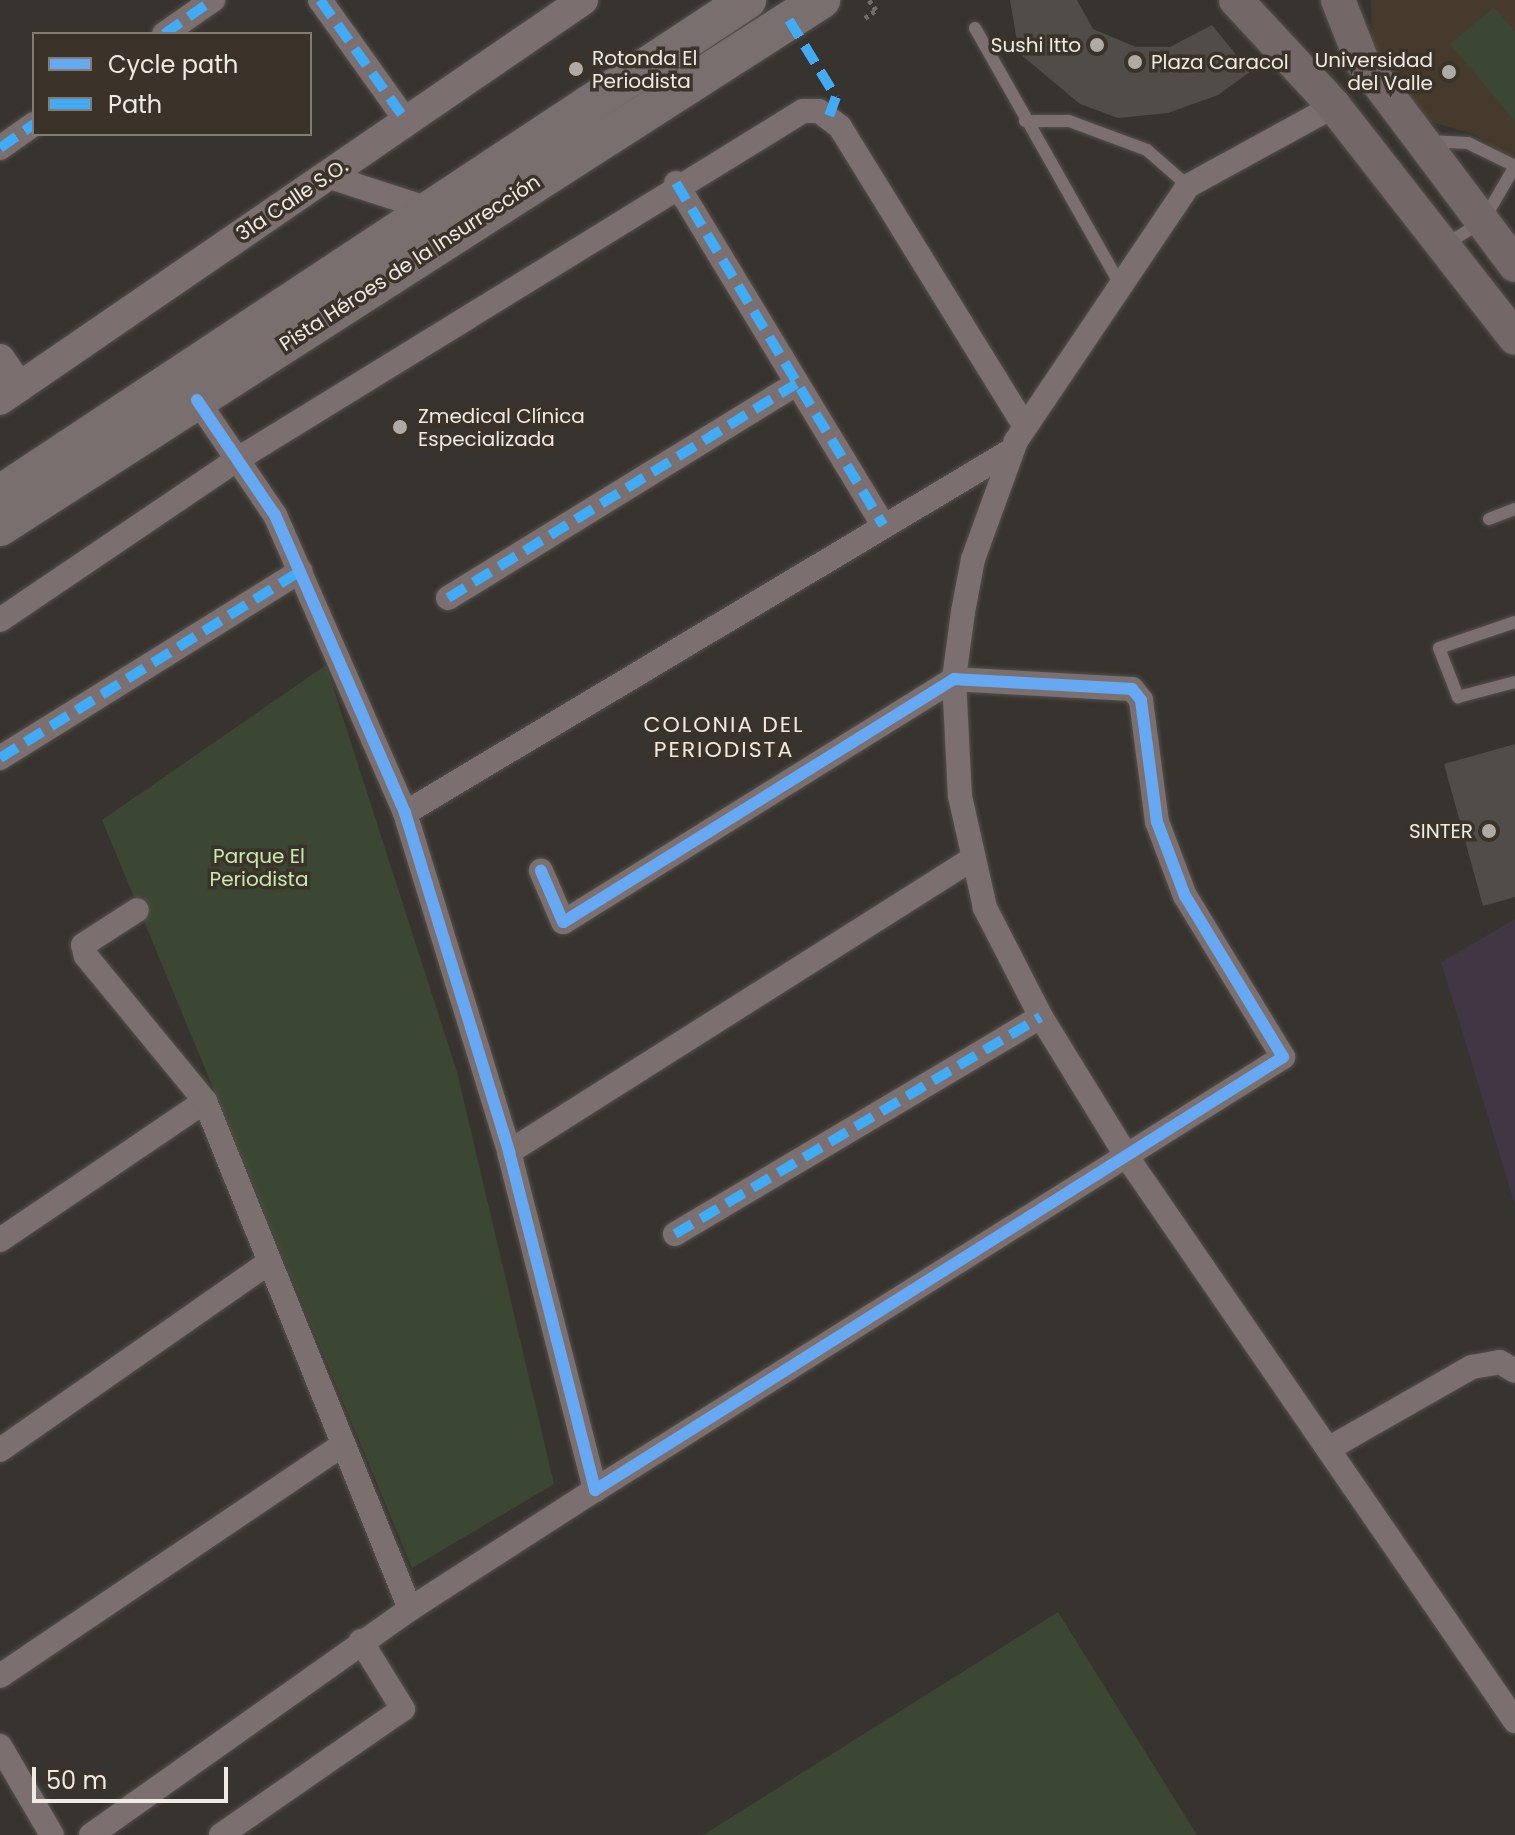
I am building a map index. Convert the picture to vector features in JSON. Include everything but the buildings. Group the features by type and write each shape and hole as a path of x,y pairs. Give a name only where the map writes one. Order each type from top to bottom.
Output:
{"main road":[{"name":"Pista Héroes de la Insurrección","path":"0,527 821,0"},
{"path":"1236,0 1334,106 1515,338"},
{"path":"1338,0 1362,61 1418,142 1515,265"},
{"name":"Pista Héroes de la Insurrección","path":"0,494 432,210 730,3"}],"street":[{"path":"167,32 213,0"},
{"path":"320,0 407,122"},
{"name":"31a Calle S.O.","path":"10,393 583,0"},
{"path":"1334,106 1188,186 1118,281 1012,450 993,494 973,559 954,679 969,861 994,930 1041,1017 1127,1157 1509,1712"},
{"path":"0,620 238,459 676,183 803,111 829,116 1025,427"},
{"path":"0,148 32,125"},
{"path":"327,176 432,210"},
{"path":"676,183 883,525"},
{"path":"0,359 10,393"},
{"path":"448,598 796,384"},
{"path":"197,400 238,459 301,571 405,813 509,1152 595,1490"},
{"path":"405,813 1012,450"},
{"path":"968,476 985,477 993,494"},
{"path":"0,758 301,571"},
{"path":"91,1835 410,1609 1283,1057 1194,916 1168,856 1137,692 954,679 563,922 541,871"},
{"path":"509,1152 969,861"},
{"path":"137,910 83,945 86,956 205,1101 341,1446 410,1609"},
{"path":"675,1234 1041,1017"},
{"path":"0,1240 205,1101"},
{"path":"0,1450 269,1262"},
{"path":"1328,1449 1472,1367 1500,1362 1515,1371"},
{"path":"0,1676 341,1446"},
{"path":"221,1835 403,1709 361,1641"},
{"path":"0,1746 52,1835"}],"lane":[{"path":"975,28 1118,281"},
{"path":"1025,121 1069,121 1147,150 1188,186"},
{"path":"1418,142 1468,143 1515,166 1483,221 1442,247"},
{"path":"1489,519 1515,509"},
{"path":"1515,622 1439,648 1458,697 1515,682"}],"path":[{"path":"865,18 876,10 869,0"}],"shaded area":[{"name":"Universidad del Valle","path":"1371,0 1515,0 1515,161 1474,134 1424,120 1389,84 1372,41"},
{"path":"1515,919 1515,1205 1441,962"}],"green space":[{"path":"1494,7 1515,32 1515,121 1450,44"},
{"name":"Parque El Periodista","path":"326,665 457,1072 554,1484 412,1568 102,820"},
{"path":"1058,1612 1197,1835 703,1835"}],"marked path":[{"path":"167,32 213,0"},
{"path":"320,0 407,122"},
{"path":"789,20 836,97 829,116"},
{"path":"0,148 32,125"},
{"path":"676,183 883,525"},
{"path":"448,598 796,384"},
{"path":"0,758 301,571"},
{"path":"675,1234 1041,1017"}],"cycle path":[{"path":"197,400 275,515 405,813 509,1152 595,1490 1283,1057 1185,896 1157,822 1141,700 1132,689 954,679 563,922 541,871"}],"place":[{"name":"Sushi Itto","path":"1097,45"},
{"name":"Plaza Caracol","path":"1135,62"},
{"name":"Rotonda El Periodista","path":"576,69"},
{"name":"Universidad del Valle","path":"1449,72"},
{"name":"Zmedical Clínica Especializada","path":"400,427"},
{"name":"SINTER","path":"1489,831"}],"district":[{"name":"COLONIA DEL PERIODISTA","path":"724,736"}]}
